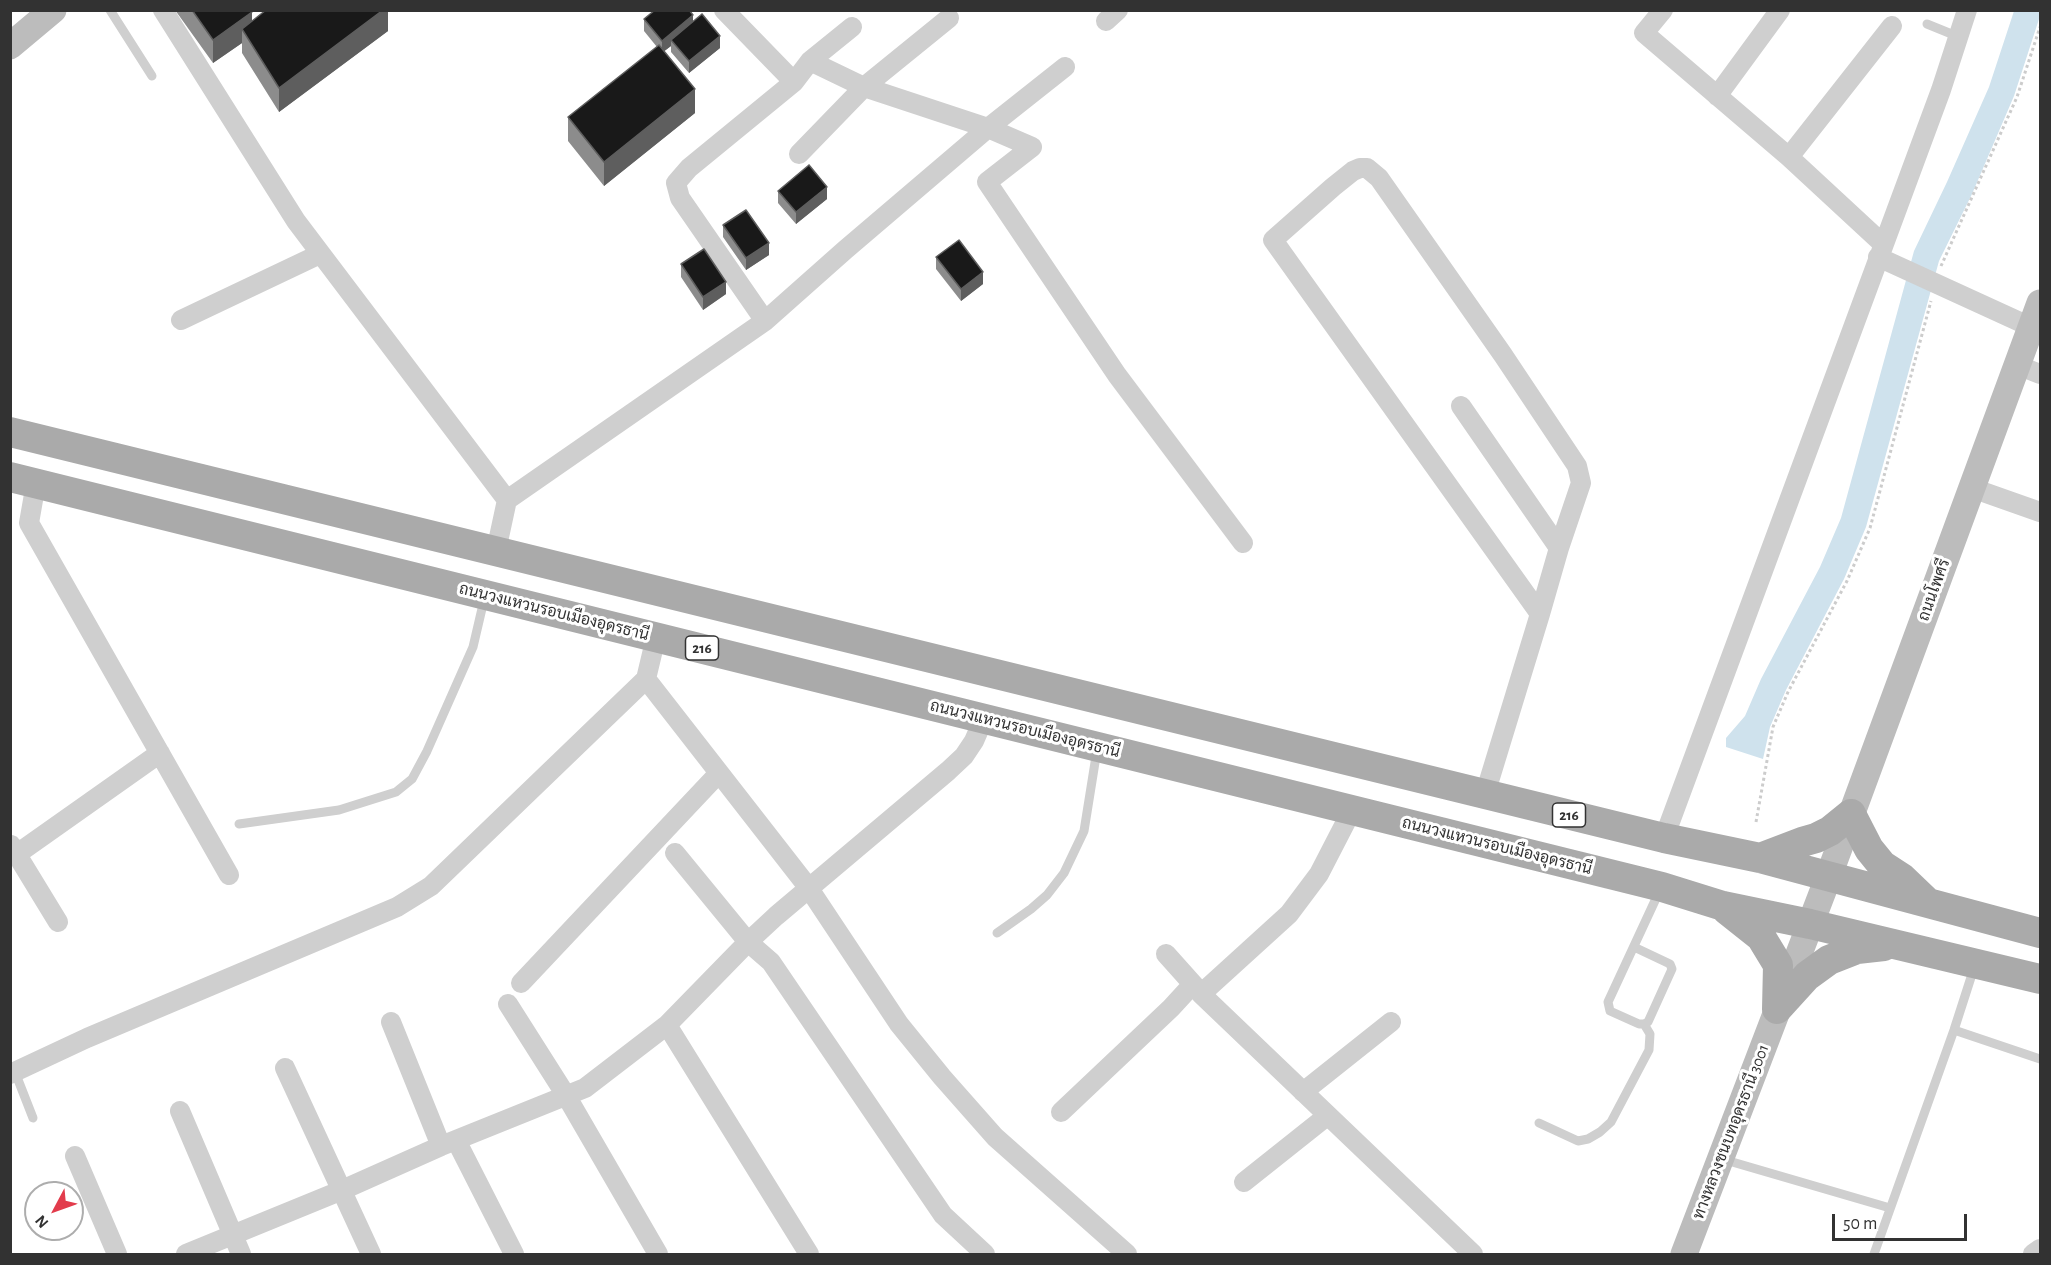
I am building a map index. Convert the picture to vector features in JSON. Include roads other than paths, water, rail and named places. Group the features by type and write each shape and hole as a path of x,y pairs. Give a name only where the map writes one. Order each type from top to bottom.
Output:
{"main road":[{"path":"10,46 53,10"},
{"name":"ถนนโพศรี","path":"1810,924 1972,488 2029,369 2036,315"},
{"name":"216","path":"10,432 1664,838 1760,858 2040,933"},
{"name":"ถนนวงแหวนรอบเมืองอุดรธานี","path":"23,480 1662,887 1723,906 1810,924 2040,980"},
{"path":"1760,858 1816,838 1830,831 1851,814 1869,849 1882,865 1902,878 1929,904"},
{"path":"1723,906 1761,937 1778,965 1777,1009"},
{"name":"ทางหลวงชนบทอุดรธานี 3001","path":"1684,1254 1810,924"},
{"path":"1777,1009 1808,976 1829,960 1857,949 1894,945"}],"street":[{"path":"163,10 296,221 507,500"},
{"path":"724,10 794,82"},
{"path":"1663,10 1644,33 1789,157 1881,251 1905,269 1935,283 2036,315"},
{"path":"1717,96 1780,10"},
{"path":"1664,838 1881,251 1967,10"},
{"path":"800,154 864,87 949,18"},
{"path":"1789,157 1892,26"},
{"path":"765,321 680,198 676,183 689,168 794,82 810,62 852,27"},
{"path":"810,62 864,87 988,128 1032,147 987,182 1117,375 1243,543"},
{"path":"496,551 507,500 765,321 845,249 988,128 1065,67"},
{"path":"1485,794 1540,614 1559,548 1581,483 1577,466 1503,355 1379,178 1367,168 1360,168 1353,171 1273,240 1540,614"},
{"path":"181,320 320,254"},
{"path":"1461,406 1559,548"},
{"path":"23,480 29,523 229,875"},
{"path":"1972,488 2040,512"},
{"path":"13,1073 87,1038 397,907 431,886 646,680 656,637"},
{"path":"646,680 808,887 900,1024 942,1077 995,1137 1127,1254"},
{"path":"186,1254 585,1088 667,1025 748,942 808,887 964,756 974,741 984,718"},
{"path":"58,922 14,849 160,753"},
{"path":"521,983 719,773"},
{"path":"1061,1112 1171,1008 1289,914 1319,874 1352,810"},
{"path":"675,853 748,942 771,962 943,1215 985,1254"},
{"path":"1166,954 1197,989 1473,1254"},
{"path":"508,1004 567,1097 658,1254"},
{"path":"391,1022 449,1143 514,1254"},
{"path":"1303,1092 1391,1022"},
{"path":"667,1025 809,1254"},
{"path":"285,1068 370,1254"},
{"path":"180,1111 241,1254"},
{"path":"1244,1182 1327,1116"},
{"path":"75,1156 117,1254"},
{"path":"2033,1254 2040,1249"}],"lane":[{"path":"110,10 152,76"},
{"path":"1927,24 1959,37"},
{"path":"239,824 339,810 396,792 412,779 427,752 473,647 485,594"},
{"path":"997,933 1047,895 1064,873 1084,831 1098,747"},
{"path":"1634,947 1670,964 1672,969 1648,1022 1644,1024 1610,1011 1608,1002 1662,887"},
{"path":"1874,1254 1954,1030 1975,964"},
{"path":"1539,1123 1578,1141 1588,1139 1611,1122 1649,1050 1650,1034 1644,1024"},
{"path":"1954,1030 2040,1059"},
{"path":"13,1073 33,1118"},
{"path":"1720,1159 1890,1208"}],"water":[{"path":"2014,11 2040,11 2040,16 2014,96 1972,194 1939,261 1866,527 1844,579 1786,690 1770,727 1763,759 1726,747 1726,738 1745,716 1761,679 1820,567 1841,518 1914,251 1989,87"}]}
